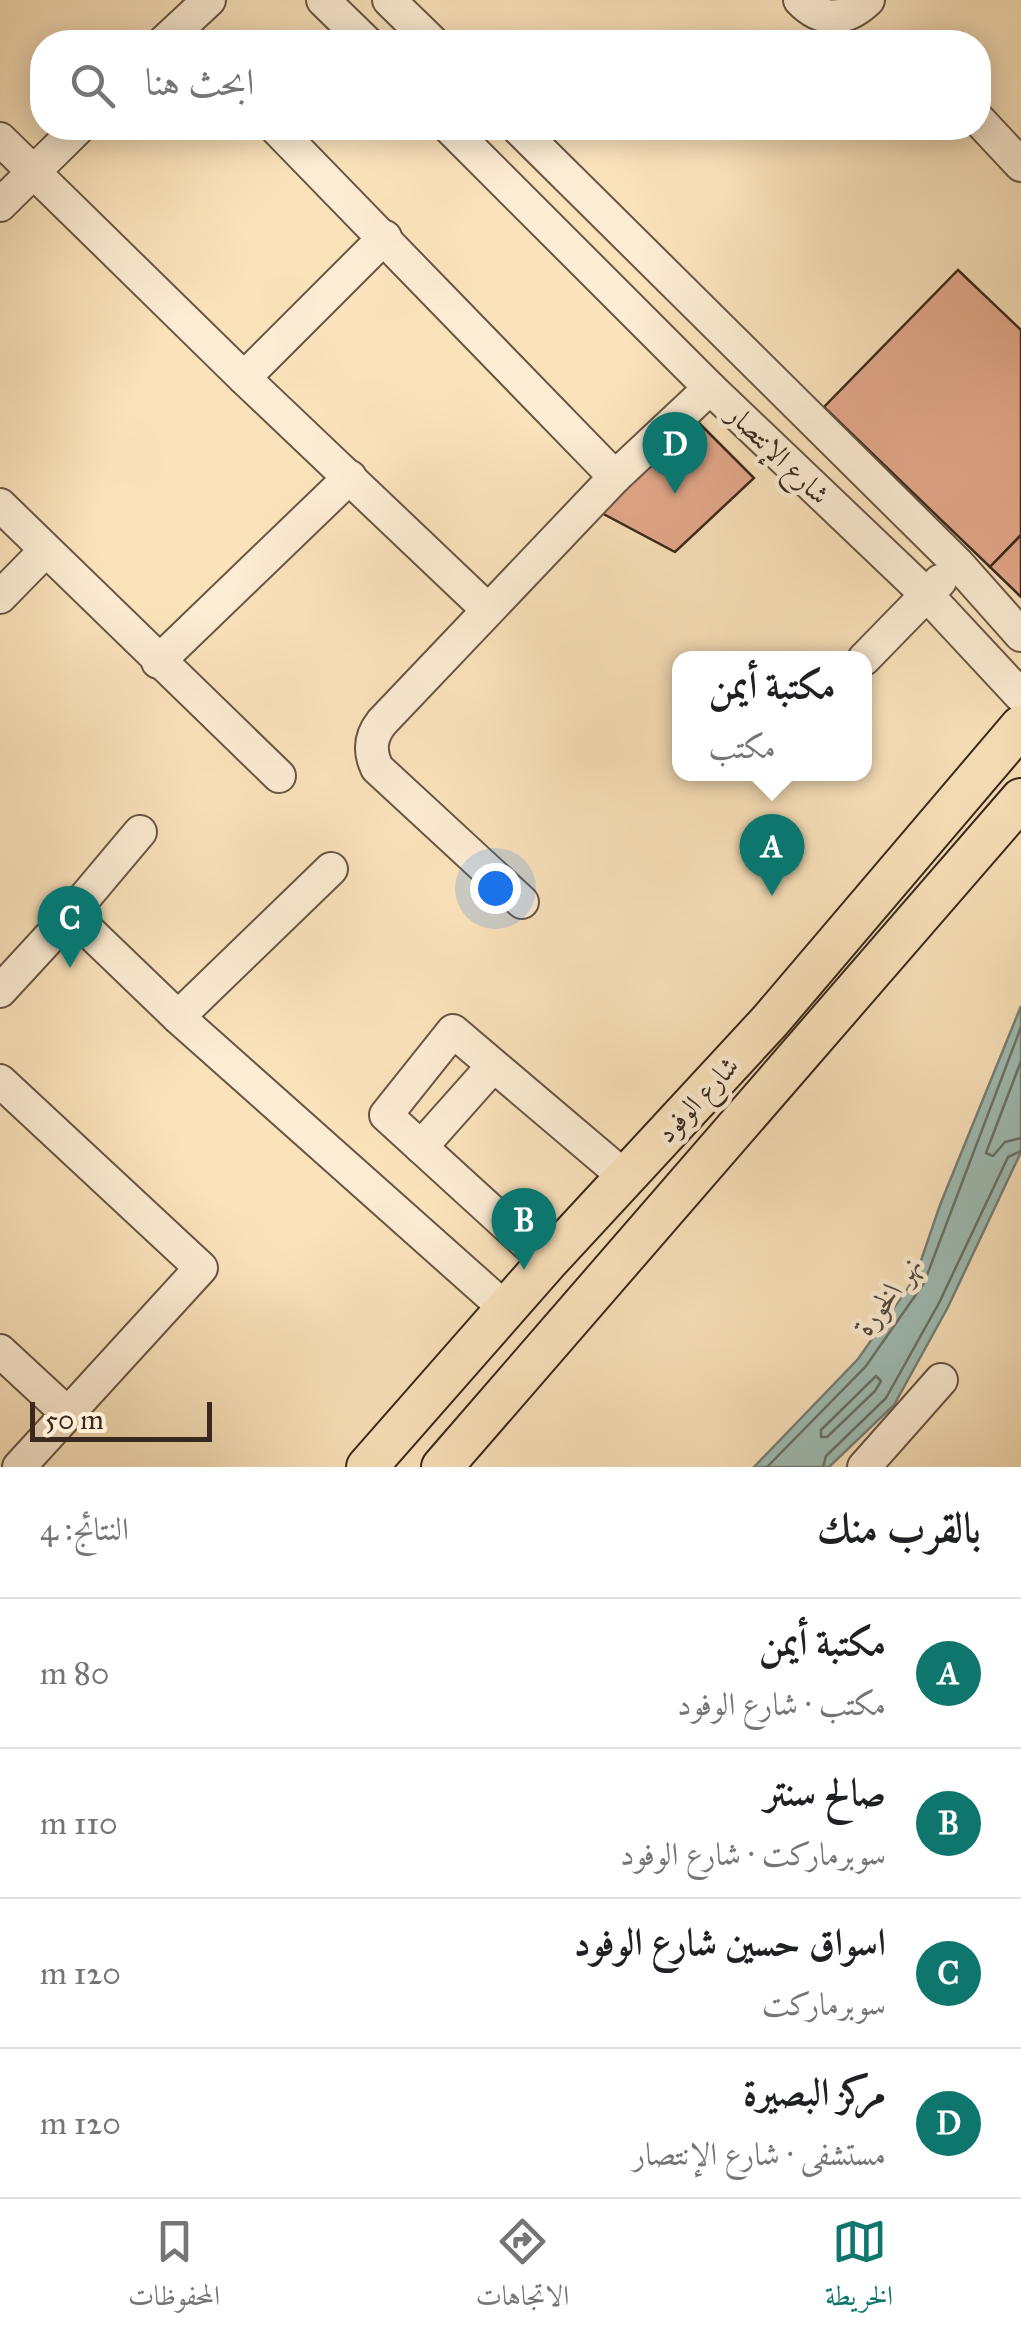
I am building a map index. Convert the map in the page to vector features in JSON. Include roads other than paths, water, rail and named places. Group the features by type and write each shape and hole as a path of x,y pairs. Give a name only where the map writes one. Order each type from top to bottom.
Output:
{"main road":[{"name":"شارع الوفود","path":"367,1467 547,1262 783,1006 1021,726"},
{"name":"شارع الوفود","path":"442,1467 1021,800"}],"street":[{"path":"185,30 209,0"},
{"path":"323,0 354,30"},
{"path":"389,0 420,30"},
{"path":"800,0 810,10 832,18 855,12 868,0"},
{"path":"991,133 1021,165"},
{"path":"0,139 488,610"},
{"path":"0,204 66,140"},
{"path":"288,140 616,477"},
{"name":"شارع الإنتصار","path":"462,140 710,388 927,595 1021,696"},
{"name":"شارع الإنتصار","path":"530,140 957,563 1021,635"},
{"path":"244,378 385,237"},
{"path":"522,902 377,768 371,749 376,730 616,477 710,388"},
{"path":"158,662 350,477"},
{"path":"0,504 278,776"},
{"path":"0,597 45,551"},
{"path":"872,651 957,563"},
{"path":"0,991 140,832"},
{"path":"178,1017 331,869"},
{"path":"71,914 178,1017 506,1309"},
{"path":"547,1262 386,1116 453,1031 625,1177"},
{"path":"422,1146 493,1066"},
{"path":"0,1081 201,1268 19,1467"},
{"path":"0,1352 68,1414"},
{"path":"864,1467 941,1380"}],"water":[{"name":"نهر الخورة","path":"1021,1006 1021,1152 948,1307 894,1405 829,1467 754,1467 858,1359 915,1278 940,1205"}],"place":[{"name":"مركز البصيرة","path":"675,494"},
{"name":"مكتبة أيمن","path":"772,896"},
{"name":"اسواق حسين شارع الوفود","path":"70,968"},
{"name":"صالح سنتر","path":"524,1270"}]}
